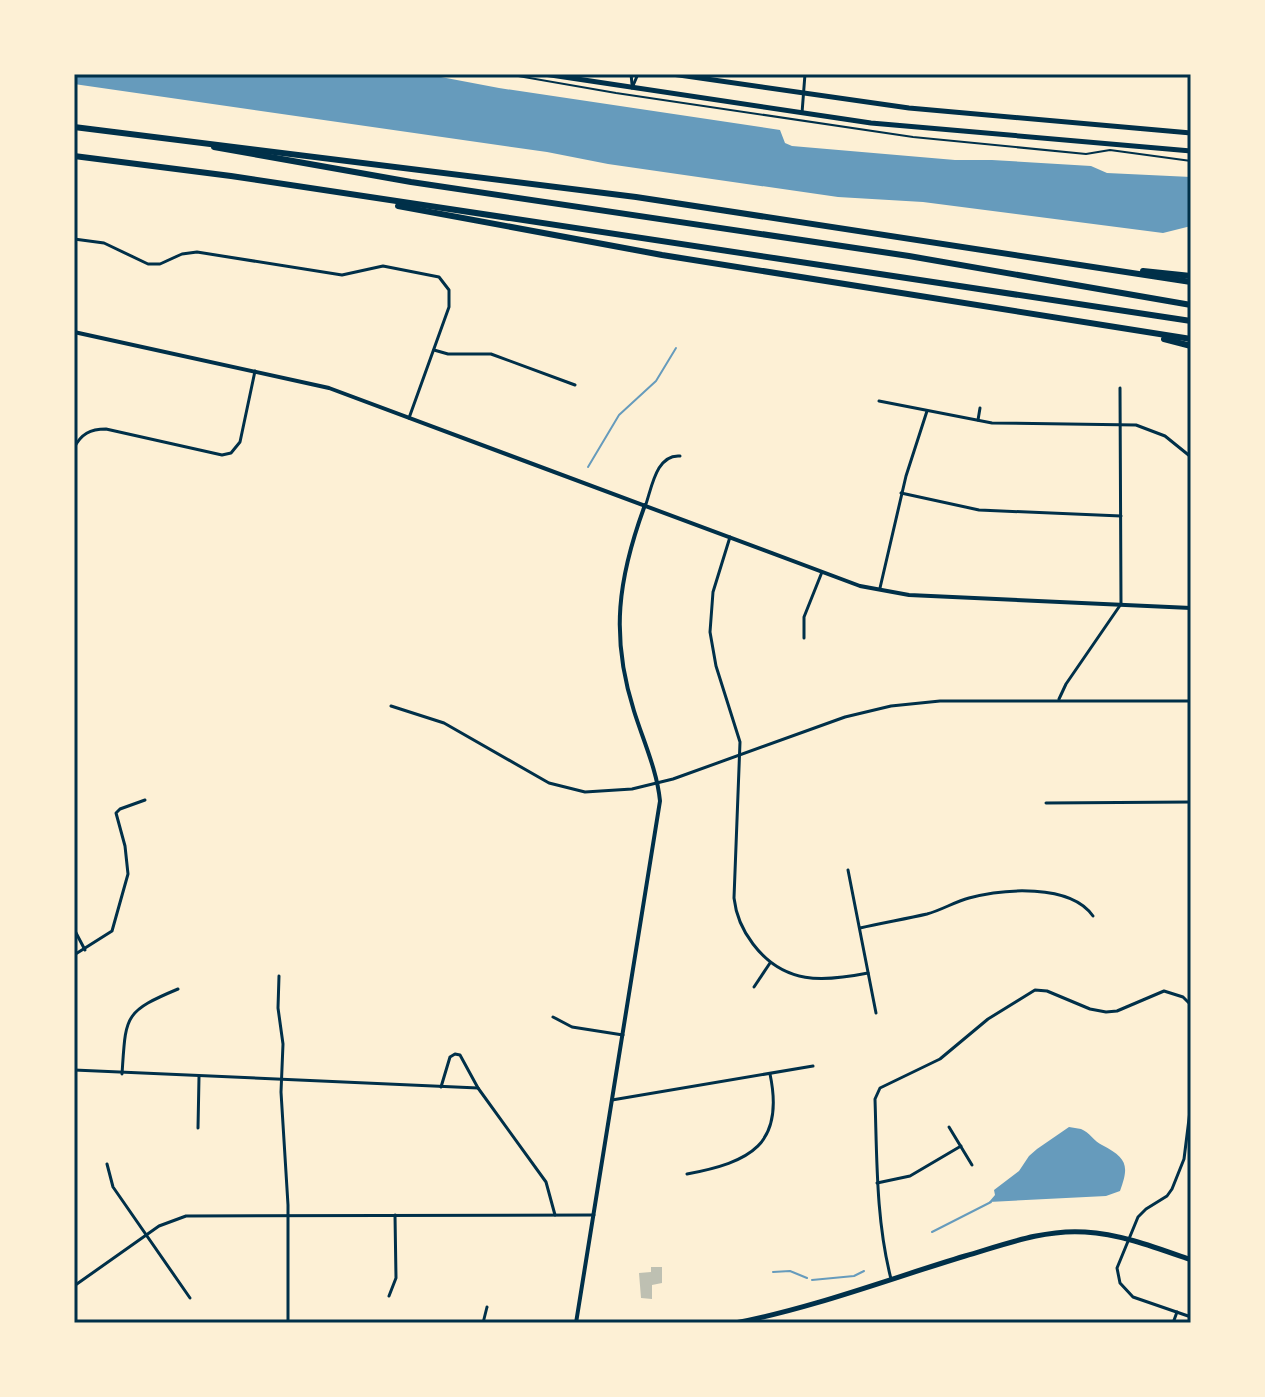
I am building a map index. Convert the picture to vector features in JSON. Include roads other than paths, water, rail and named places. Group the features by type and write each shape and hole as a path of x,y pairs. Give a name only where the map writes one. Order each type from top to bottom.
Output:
{"highway":[{"path":"74,127 636,197 1191,282"},
{"path":"144,134 411,182 909,256 1191,305"},
{"path":"74,156 170,167 1191,321"},
{"path":"352,196 437,215 662,255 1191,339"},
{"path":"1080,266 1191,276"},
{"path":"1134,330 1191,346"}],"main road":[{"path":"544,74 938,130 1191,151"},
{"path":"672,74 943,112 1191,133"},
{"path":"735,1323 1059,1232 1096,1233 1127,1239 1191,1260"}],"street":[{"path":"631,74 632,88"},
{"path":"632,88 638,74"},
{"path":"802,113 805,74"},
{"path":"74,239 104,243 148,264 160,264 182,254 197,252 342,275 383,266 434,275 447,285 449,301 409,418"},
{"path":"74,332 329,388 822,572 880,590 923,596 1191,608"},
{"path":"434,350 448,354 491,354 575,385"},
{"path":"74,448 89,431 110,430 222,455 231,453 240,442 255,371"},
{"path":"1059,699 1121,604 1120,388"},
{"path":"879,401 1007,424 1136,425 1156,431 1191,457"},
{"path":"978,421 980,408"},
{"path":"880,590 901,493 927,411"},
{"path":"82,423 89,431"},
{"path":"576,1323 660,807 657,783 628,690 619,632 624,571 645,505 663,462 669,457 680,456"},
{"path":"901,493 979,510 1121,516"},
{"path":"730,537 713,592 710,632 716,666 740,742 735,905 748,937 770,963 798,976 820,980 868,973"},
{"path":"804,638 804,617 822,572"},
{"path":"391,706 444,723 549,783 585,792 615,791 657,783 845,717 891,706 940,701 1059,699 1191,701"},
{"path":"74,955 112,931 127,883 127,854 116,813 145,800"},
{"path":"1046,803 1191,802"},
{"path":"848,870 876,1013"},
{"path":"860,928 930,913 966,899 1021,891 1051,894 1077,902 1093,916"},
{"path":"74,929 85,950"},
{"path":"754,987 770,963"},
{"path":"279,976 288,1215 288,1323"},
{"path":"122,1074 125,1033 132,1015 144,1003 178,989"},
{"path":"891,1279 882,1240 877,1183 876,1092 940,1059 988,1019 1029,992 1047,991 1090,1009 1106,1012 1117,1011 1164,991 1183,997 1191,1005"},
{"path":"553,1017 572,1027 623,1035"},
{"path":"441,1087 449,1060 455,1054 463,1058 478,1088 546,1182 555,1215"},
{"path":"612,1100 813,1066"},
{"path":"74,1070 478,1088"},
{"path":"687,1174 732,1164 758,1146 773,1114 770,1074"},
{"path":"198,1128 199,1077"},
{"path":"1191,1103 1184,1159 1172,1189 1138,1217 1117,1268 1120,1283 1133,1297 1191,1317"},
{"path":"949,1127 972,1165"},
{"path":"877,1183 910,1176 961,1146"},
{"path":"107,1164 109,1181 190,1298"},
{"path":"389,1296 396,1278 395,1215"},
{"path":"74,1286 146,1235 167,1222 186,1216 594,1215"},
{"path":"483,1323 487,1307"},
{"path":"1173,1323 1177,1312"}],"water":[{"path":"74,74 441,77 780,130 785,143 792,146 955,160 1091,166 1107,173 1191,177 1191,226 1163,233 923,202 838,197 74,84"},
{"path":"1069,1127 1084,1130 1121,1158 1125,1174 1120,1191 1106,1196 989,1202 995,1195 994,1190 1019,1171 1029,1156"}],"waterway":[{"path":"588,467 619,415 656,381 676,348"},
{"path":"932,1232 991,1202"},
{"path":"773,1272 790,1271 807,1278"},
{"path":"812,1280 854,1276 864,1271"}]}
